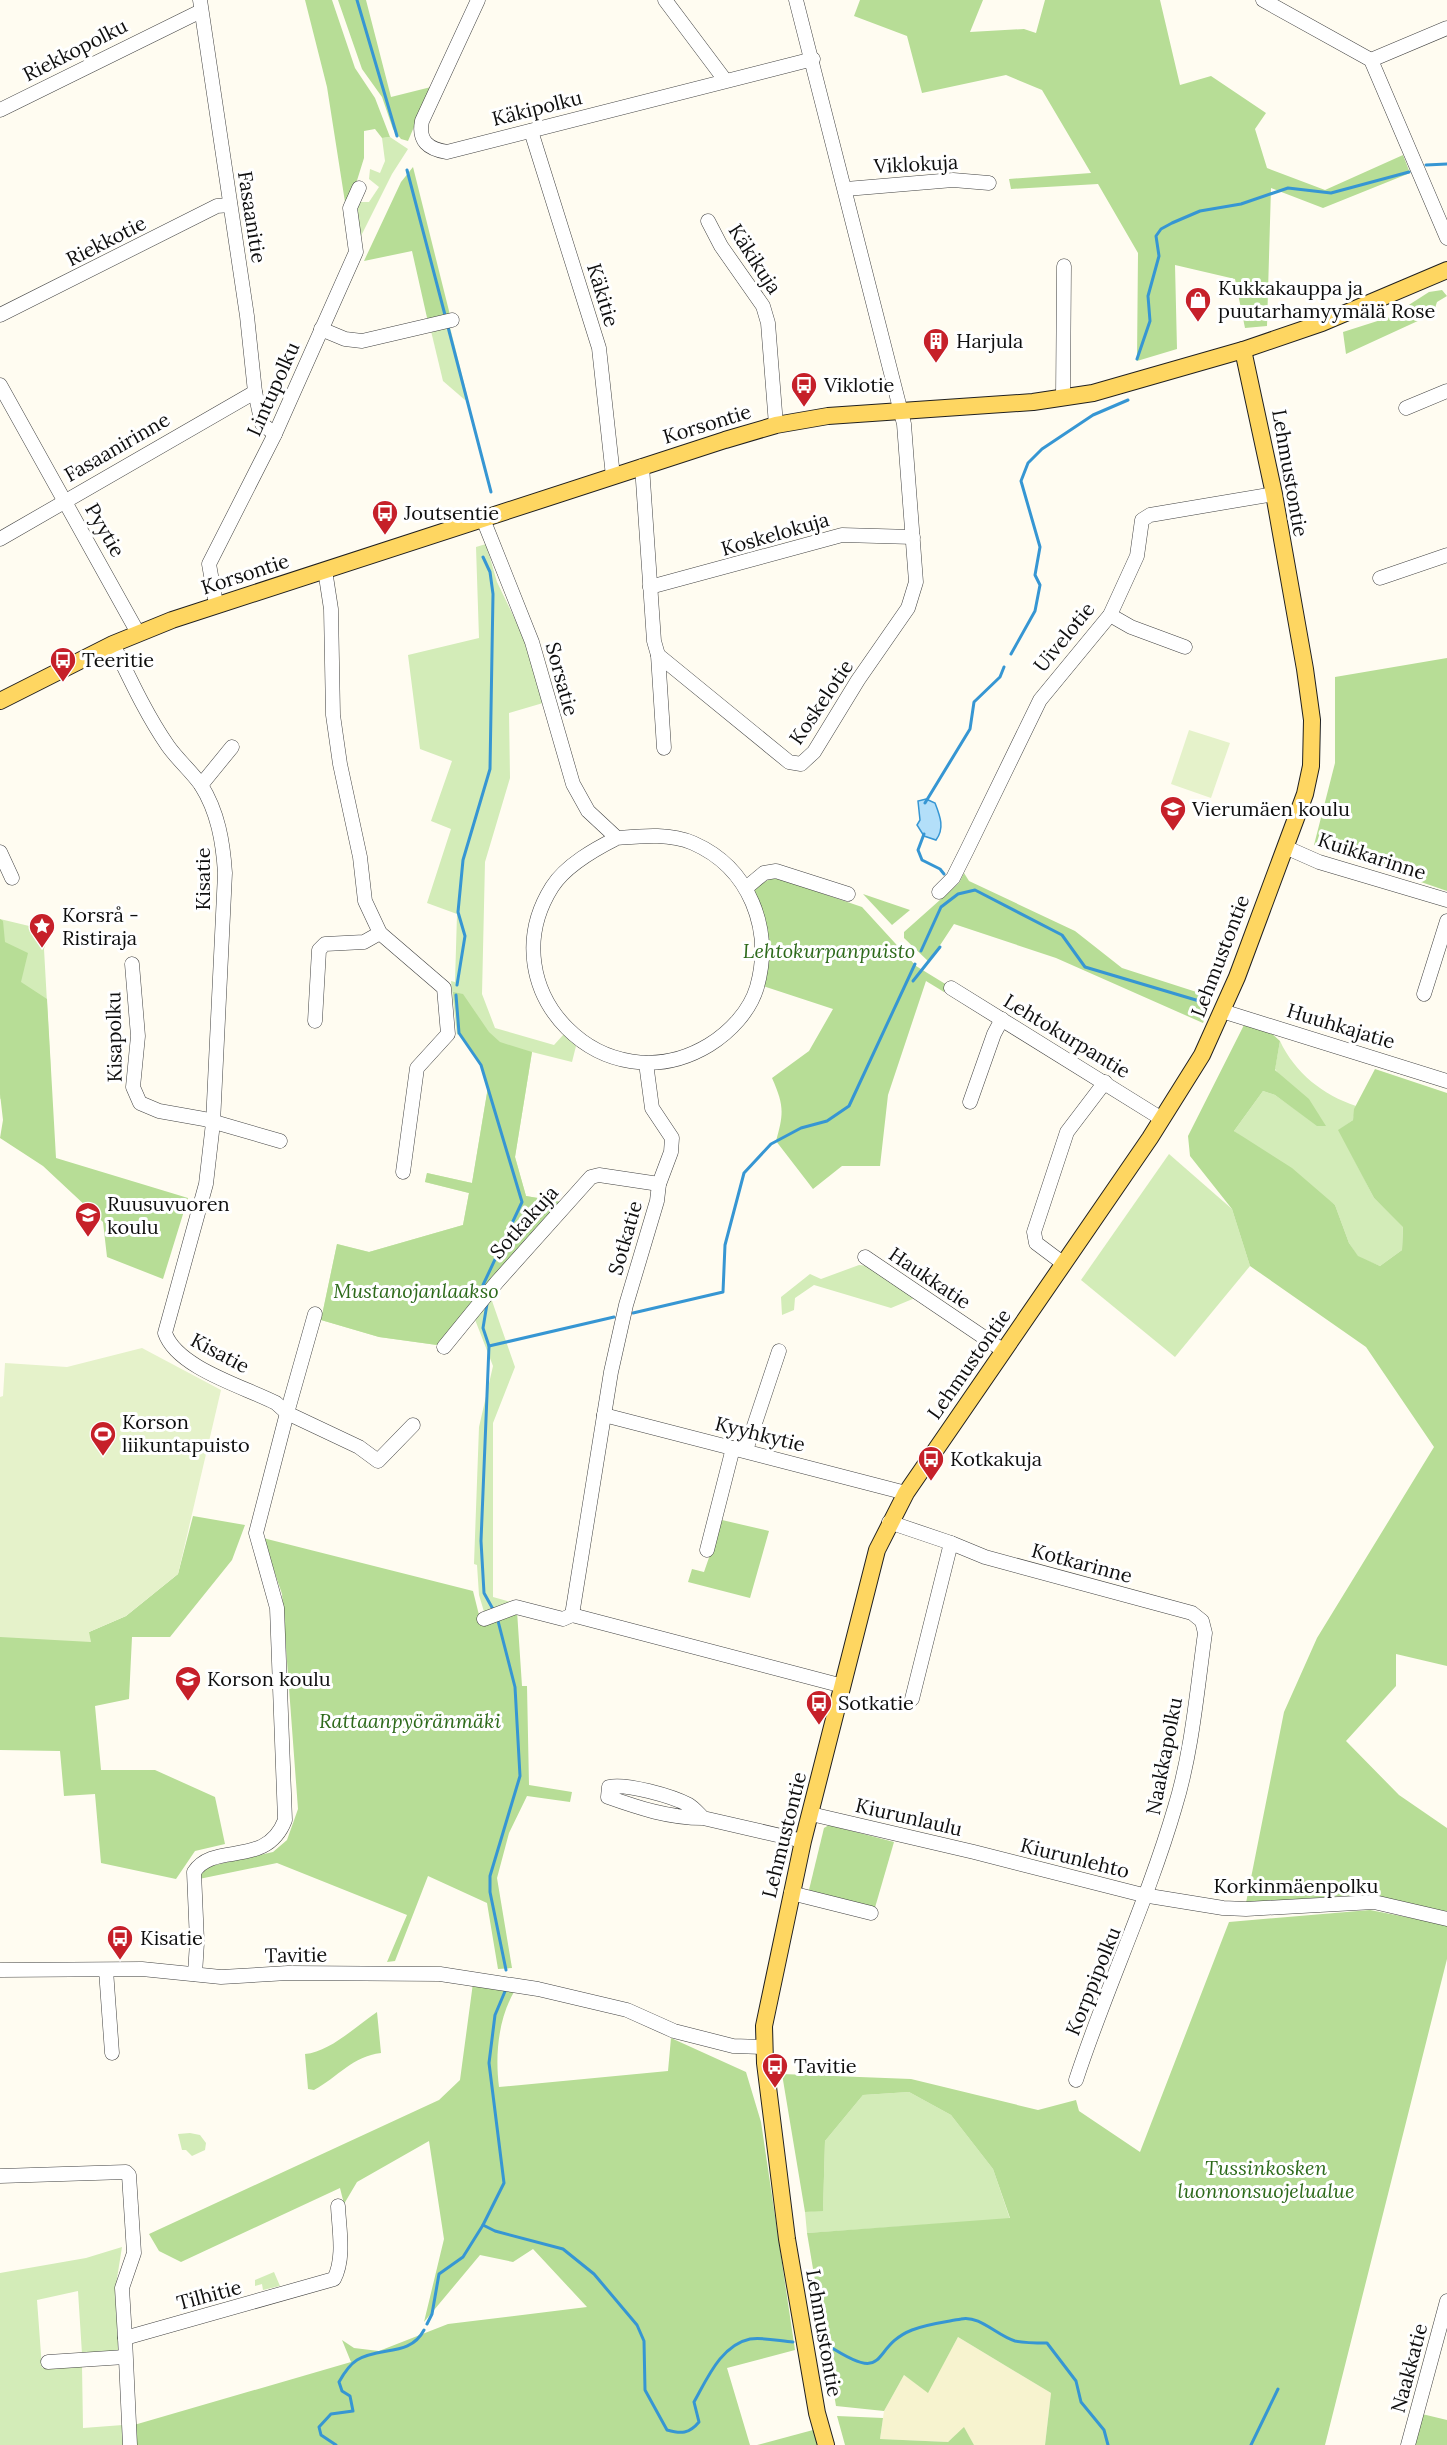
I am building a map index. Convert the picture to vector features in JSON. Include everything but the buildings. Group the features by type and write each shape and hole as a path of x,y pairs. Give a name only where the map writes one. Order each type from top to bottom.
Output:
{"main road":[{"name":"Korsontie","path":"0,701 113,644 216,604 776,425 828,416 1063,398 1155,377 1322,323 1447,270"},
{"name":"Lehmustontie","path":"826,2445 817,2413 787,2239 764,2047 764,2026 803,1841 877,1550 889,1521 906,1493 1162,1119 1202,1055 1222,1011 1285,847 1311,766 1312,720 1274,494 1243,350"}],"street":[{"name":"Käkipolku","path":"478,0 422,122 420,131 423,141 430,148 446,152 813,59"},
{"path":"664,0 717,66 725,80"},
{"path":"796,0 846,189 900,410"},
{"path":"1263,0 1371,60 1447,238"},
{"name":"Riekkopolku","path":"0,110 200,5"},
{"name":"Fasaanitie","path":"200,5 255,392 262,424 275,434"},
{"path":"1371,60 1447,28"},
{"name":"Käkitie","path":"531,130 599,348 613,476"},
{"name":"Viklokuja","path":"846,189 952,180 989,183"},
{"name":"Lintupolku","path":"216,604 209,564 275,434 356,252 350,208 359,188"},
{"name":"Riekkotie","path":"0,315 217,206 230,205"},
{"name":"Käkikuja","path":"708,221 721,246 763,306 768,323 776,425"},
{"path":"1063,398 1064,266"},
{"path":"321,329 345,339 362,341 452,320"},
{"name":"Pyytie","path":"0,385 138,633"},
{"name":"Fasaanirinne","path":"0,539 255,392"},
{"path":"1406,408 1447,392"},
{"name":"Koskelotie","path":"658,655 789,762 801,764 814,752 846,699 908,608 916,582 904,424 900,410"},
{"path":"642,466 664,748"},
{"name":"Uivelotie","path":"939,892 952,878 963,860 1040,700 1110,615 1137,556 1142,520 1150,515 1274,494"},
{"name":"Sorsatie","path":"483,519 532,642 573,784 588,811 617,838"},
{"name":"Koskelokuja","path":"650,587 842,535 913,537"},
{"path":"1380,578 1447,555"},
{"path":"325,570 331,609 336,737 360,857 365,900 380,933 441,983 447,997 448,1034 417,1068 403,1172"},
{"path":"1110,615 1131,627 1185,646"},
{"name":"Kisatie","path":"113,644 151,719 169,747 201,785 216,817 223,841 225,873 213,1123 202,1205 165,1333 175,1351 188,1361 276,1403 287,1413"},
{"path":"201,785 232,747"},
{"path":"648,835 692,843 731,869 746,888 764,939 762,970 754,995 742,1015 722,1037 676,1060 646,1063 604,1054 578,1040 557,1017 538,982 534,959 540,911 552,886 563,873 602,846 617,838 648,835"},
{"name":"Kuikkarinne","path":"1285,847 1319,862 1447,900"},
{"path":"0,852 12,878"},
{"path":"746,888 764,873 776,871 848,894"},
{"path":"1424,994 1447,921"},
{"path":"315,1021 319,950 325,944 364,942 380,933"},
{"name":"Kisapolku","path":"132,964 138,1036 133,1087 136,1097 140,1103 159,1111 213,1123"},
{"name":"Lehtokurpantie","path":"951,988 1162,1119"},
{"name":"Huuhkajatie","path":"1222,1011 1447,1080"},
{"path":"970,1102 994,1034 1002,1019"},
{"name":"Sotkatie","path":"572,1615 604,1415 626,1305 657,1201 659,1184 667,1168 672,1138 652,1108 646,1063"},
{"path":"1064,1264 1036,1243 1034,1232 1067,1132 1105,1082"},
{"path":"213,1123 280,1141"},
{"name":"Sotkakuja","path":"444,1347 497,1282 591,1177 599,1175 659,1184"},
{"name":"Haukkatie","path":"865,1257 1004,1351"},
{"path":"195,1974 197,1942 194,1872 199,1865 208,1860 250,1851 269,1843 281,1829 285,1820 277,1608 256,1533 315,1314"},
{"path":"707,1550 739,1449 779,1351"},
{"path":"287,1413 359,1447 378,1461 413,1425"},
{"name":"Kyyhkytie","path":"604,1415 906,1493"},
{"path":"889,1521 951,1543 912,1699"},
{"name":"Kotkarinne","path":"951,1543 986,1557 1192,1613 1202,1621"},
{"path":"484,1619 516,1607 564,1619 572,1615 843,1686"},
{"name":"Naakkapolku","path":"1143,1895 1159,1860 1176,1804 1205,1633 1202,1621"},
{"path":"703,1818 691,1806 679,1800 619,1784 609,1787 608,1797 667,1816 703,1818 803,1841"},
{"name":"Kiurunlaulu","path":"811,1814 998,1858"},
{"name":"Kiurunlehto","path":"998,1858 1143,1895"},
{"path":"791,1893 871,1913"},
{"name":"Korkinmäenpolku","path":"1143,1895 1223,1908 1246,1909 1374,1902 1447,1920"},
{"name":"Korppipolku","path":"1076,2080 1093,2028 1139,1917 1143,1895"},
{"name":"Tavitie","path":"0,1970 142,1969 221,1977 288,1973 440,1974 538,1989 627,2010 674,2031 733,2046 764,2047"},
{"path":"106,1970 112,2053"},
{"path":"0,2176 126,2172 129,2175 134,2253 122,2289 130,2445"},
{"name":"Tilhitie","path":"125,2338 334,2279 340,2248 338,2206"},
{"name":"Naakkatie","path":"1408,2445 1447,2301"},
{"path":"48,2362 125,2357"}],"shaded area":[{"path":"958,2337 1051,2393 1045,2445 974,2445 964,2428 948,2442 880,2439 884,2411 904,2375 928,2392"}],"green space":[{"path":"305,0 332,0 355,68 375,98 390,137 382,138 375,129 364,131 364,158 350,203 345,202 327,87"},
{"path":"338,0 366,0 391,97 431,87 408,141 401,139 393,129 382,97 362,69"},
{"path":"860,0 983,0 970,32 1024,29 1036,33 1045,0 1160,0 1180,85 1211,76 1266,113 1255,129 1267,168 1325,190 1403,155 1410,173 1323,208 1271,188 1267,326 1245,328 1235,279 1175,265 1177,349 1137,361 1138,253 1098,184 1011,189 1009,179 1091,173 1042,90 1006,75 922,93 907,36 854,16"},
{"path":"390,137 408,149 392,174 361,236 354,208 356,202 369,202 379,187 369,179 370,169 380,173 385,161 382,138"},
{"path":"413,167 450,315 428,322 412,251 364,261 401,182"},
{"path":"1442,290 1447,296 1437,302 1433,314 1346,354 1343,332 1390,317 1429,292"},
{"path":"450,327 468,399 465,400 443,381 431,331"},
{"name":"Mustanojanlaakso","path":"486,544 497,582 523,636 543,703 509,713 510,778 485,862 482,994 495,1028 554,1045 564,1034 576,1046 572,1062 532,1052 515,1157 526,1196 561,1202 437,1345 379,1337 321,1320 337,1244 369,1252 463,1225 469,1193 425,1182 427,1173 472,1183 488,1087 481,1064 459,1033 457,1035 451,981 455,982 457,914 427,903 451,829 431,821 452,761 420,749 408,655 479,638 476,547"},
{"path":"1447,658 1447,891 1314,845 1335,763 1335,677"},
{"path":"1189,730 1230,743 1211,798 1171,784"},
{"path":"964,873 969,881 1075,931 1122,968 1212,997 1203,1023 1056,958 954,924 929,962 904,938 904,932 959,883"},
{"name":"Lehtokurpanpuisto","path":"774,877 862,907 916,966 947,985 944,992 926,981 888,1095 880,1166 842,1166 813,1189 776,1141 782,1109 772,1078 809,1051 833,1009 763,986 751,889"},
{"path":"863,894 910,910 892,925"},
{"path":"0,919 50,931 44,949 51,1074 0,1099"},
{"path":"0,919 3,921 5,942 28,953 21,982 47,999 56,1158 188,1198 163,1279 107,1257 103,1222 43,1166 0,1138 3,1120 0,1094"},
{"path":"453,992 463,994 489,1032 500,1042 532,1052 515,1157 526,1196 561,1202 437,1345 379,1337 321,1320 337,1244 369,1252 463,1225 469,1193 425,1182 427,1173 472,1183 488,1087 481,1064 459,1032"},
{"path":"1244,1025 1269,1031 1280,1041 1275,1070 1309,1099 1326,1126 1317,1126 1275,1095 1263,1091 1234,1131 1292,1168 1335,1205 1349,1243 1358,1256 1380,1266 1402,1250 1403,1227 1374,1198 1338,1130 1353,1120 1354,1109 1375,1069 1447,1093 1447,1666 1396,1654 1396,1686 1346,1741 1399,1795 1447,1828 1447,1914 1371,1894 1246,1903 1284,1712 1317,1638 1434,1447 1366,1347 1250,1266 1232,1209 1190,1156 1188,1136"},
{"path":"1280,1041 1286,1053 1311,1081 1332,1096 1356,1106 1353,1120 1339,1130 1374,1198 1403,1226 1402,1250 1380,1266 1358,1257 1349,1243 1335,1205 1234,1131 1263,1091 1275,1095 1317,1125 1275,1069"},
{"path":"1169,1154 1232,1209 1250,1266 1175,1357 1081,1280"},
{"path":"859,1265 868,1266 915,1298 891,1308 814,1285 795,1298 794,1310 782,1315 781,1297 810,1274 821,1279"},
{"path":"491,1298 515,1367 493,1423 493,1597 515,1603 485,1615 479,1595 477,1565 474,1564 479,1427 493,1366 474,1317"},
{"name":"Korson liikuntapuisto","path":"142,1348 221,1390 178,1574 126,1616 89,1632 91,1642 0,1637 0,1397 3,1396 5,1363 67,1367"},
{"path":"193,1516 245,1525 232,1560 170,1637 132,1637 129,1699 95,1706 101,1770 155,1770 215,1797 225,1844 195,1851 176,1879 101,1863 95,1794 64,1796 60,1751 0,1750 0,1613 89,1632 126,1616 178,1574"},
{"path":"722,1520 769,1531 750,1598 688,1582 692,1569 704,1572"},
{"name":"Rattaanpyöränmäki","path":"263,1538 473,1591 481,1623 517,1611 522,1686 527,1686 529,1785 572,1792 570,1802 527,1796 509,1833 497,1878 512,1968 498,1969 487,1903 428,1876 395,1961 387,1962 407,1915 277,1863 199,1879 203,1870 211,1866 273,1852 287,1840 298,1809 282,1594"},
{"path":"829,1825 894,1842 874,1911 808,1894 824,1828"},
{"name":"Tussinkosken luonnonsuojelualue","path":"1370,1910 1447,1925 1447,1959 1325,2445 1045,2445 1051,2393 958,2337 928,2393 904,2375 884,2411 836,2406 807,2233 1010,2218 993,2169 951,2115 909,2092 863,2095 825,2141 823,2211 805,2212 782,2074 911,2079 1038,2110 1076,2100 1079,2111 1140,2152 1229,1922"},
{"path":"473,1983 515,1990 509,2001 499,2037 497,2062 499,2087 668,2071 671,2038 746,2072 761,2122 795,2350 727,2368 750,2445 135,2445 134,2425 351,2362 342,2340 354,2348 379,2351 448,2324 587,2307 533,2249 513,2262 480,2255 424,2322 444,2239 429,2141 357,2182 344,2204 340,2188 181,2262 159,2251 149,2234 439,2100 460,2080"},
{"path":"377,2012 381,2053 362,2058 323,2085 314,2090 308,2089 305,2054 333,2044"},
{"path":"909,2092 951,2115 993,2169 1010,2219 807,2233 805,2212 823,2210 825,2141 863,2095"},
{"path":"178,2134 200,2135 206,2143 205,2150 192,2156 186,2150 182,2150"},
{"path":"122,2247 115,2291 119,2354 82,2354 78,2291 37,2300 42,2368 82,2366 83,2428 123,2425 124,2445 0,2445 0,2273 86,2258"},
{"path":"274,2272 280,2286 263,2290 262,2284 255,2286 255,2280"},
{"path":"1422,2414 1447,2420 1447,2445 1415,2445"},
{"path":"837,2416 883,2418 880,2439 948,2442 964,2427 974,2445 845,2445"},
{"path":"813,2430 817,2445 757,2445"}],"water":[{"path":"926,799 935,803 940,817 941,826 936,840 924,836 917,825 920,820 918,801"}],"waterway":[{"path":"357,0 397,136"},
{"path":"1426,165 1447,164"},
{"path":"407,170 445,315"},
{"path":"1137,359 1150,321 1148,296 1159,256 1156,236 1161,229 1200,211 1241,204 1288,188 1331,193 1409,172"},
{"path":"448,327 491,492"},
{"path":"1011,654 1035,611 1040,585 1035,575 1040,547 1021,481 1028,463 1042,449 1093,415 1128,400"},
{"path":"457,985 465,936 458,912 463,860 490,769 493,594 490,572 483,557"},
{"path":"925,803 970,729 974,702 1000,677 1004,667"},
{"path":"924,834 918,850 922,860 940,869 944,874"},
{"path":"921,951 941,907 958,894 975,890 1062,935 1085,967 1206,1003"},
{"path":"913,981 940,947"},
{"path":"633,1313 723,1292 725,1245 744,1173 771,1144 801,1128 827,1121 849,1106 915,964"},
{"path":"456,995 459,1033 481,1065 522,1202 483,1285"},
{"path":"487,1304 483,1328 489,1346 481,1541 484,1593 494,1611"},
{"path":"489,1346 614,1317"},
{"path":"497,1617 515,1687 520,1776 490,1876 490,1892 506,1970"},
{"path":"427,2324 432,2314 439,2274 463,2257 483,2225 504,2183 489,2063 495,2015 506,1989"},
{"path":"483,2225 495,2231 563,2249 594,2274 637,2325 644,2341 645,2390 667,2430 684,2432 692,2429 699,2422 694,2402 716,2364 731,2348 750,2339 793,2342"},
{"path":"829,2346 862,2363 871,2363 878,2359 899,2337 912,2330 961,2319 975,2320 1015,2341 1047,2343 1076,2381 1081,2402 1104,2430 1108,2445"},
{"path":"336,2445 321,2435 319,2427 331,2414 353,2411 350,2396 342,2391 339,2382 347,2370 354,2362 366,2356 403,2348 411,2344 424,2330"},
{"path":"1251,2445 1278,2389"}],"place":[{"name":"Kukkakauppa ja puutarhamyymälä Rose","path":"1198,323"},
{"name":"Harjula","path":"936,364"},
{"name":"Viklotie","path":"804,408"},
{"name":"Joutsentie","path":"385,536"},
{"name":"Teeritie","path":"63,683"},
{"name":"Vierumäen koulu","path":"1173,832"},
{"name":"Korsrå - Ristiraja","path":"42,949"},
{"name":"Ruusuvuoren koulu","path":"88,1238"},
{"name":"Korson liikuntapuisto","path":"103,1457"},
{"name":"Kotkakuja","path":"931,1482"},
{"name":"Korson koulu","path":"188,1702"},
{"name":"Sotkatie","path":"819,1726"},
{"name":"Kisatie","path":"120,1961"},
{"name":"Tavitie","path":"775,2089"}]}
